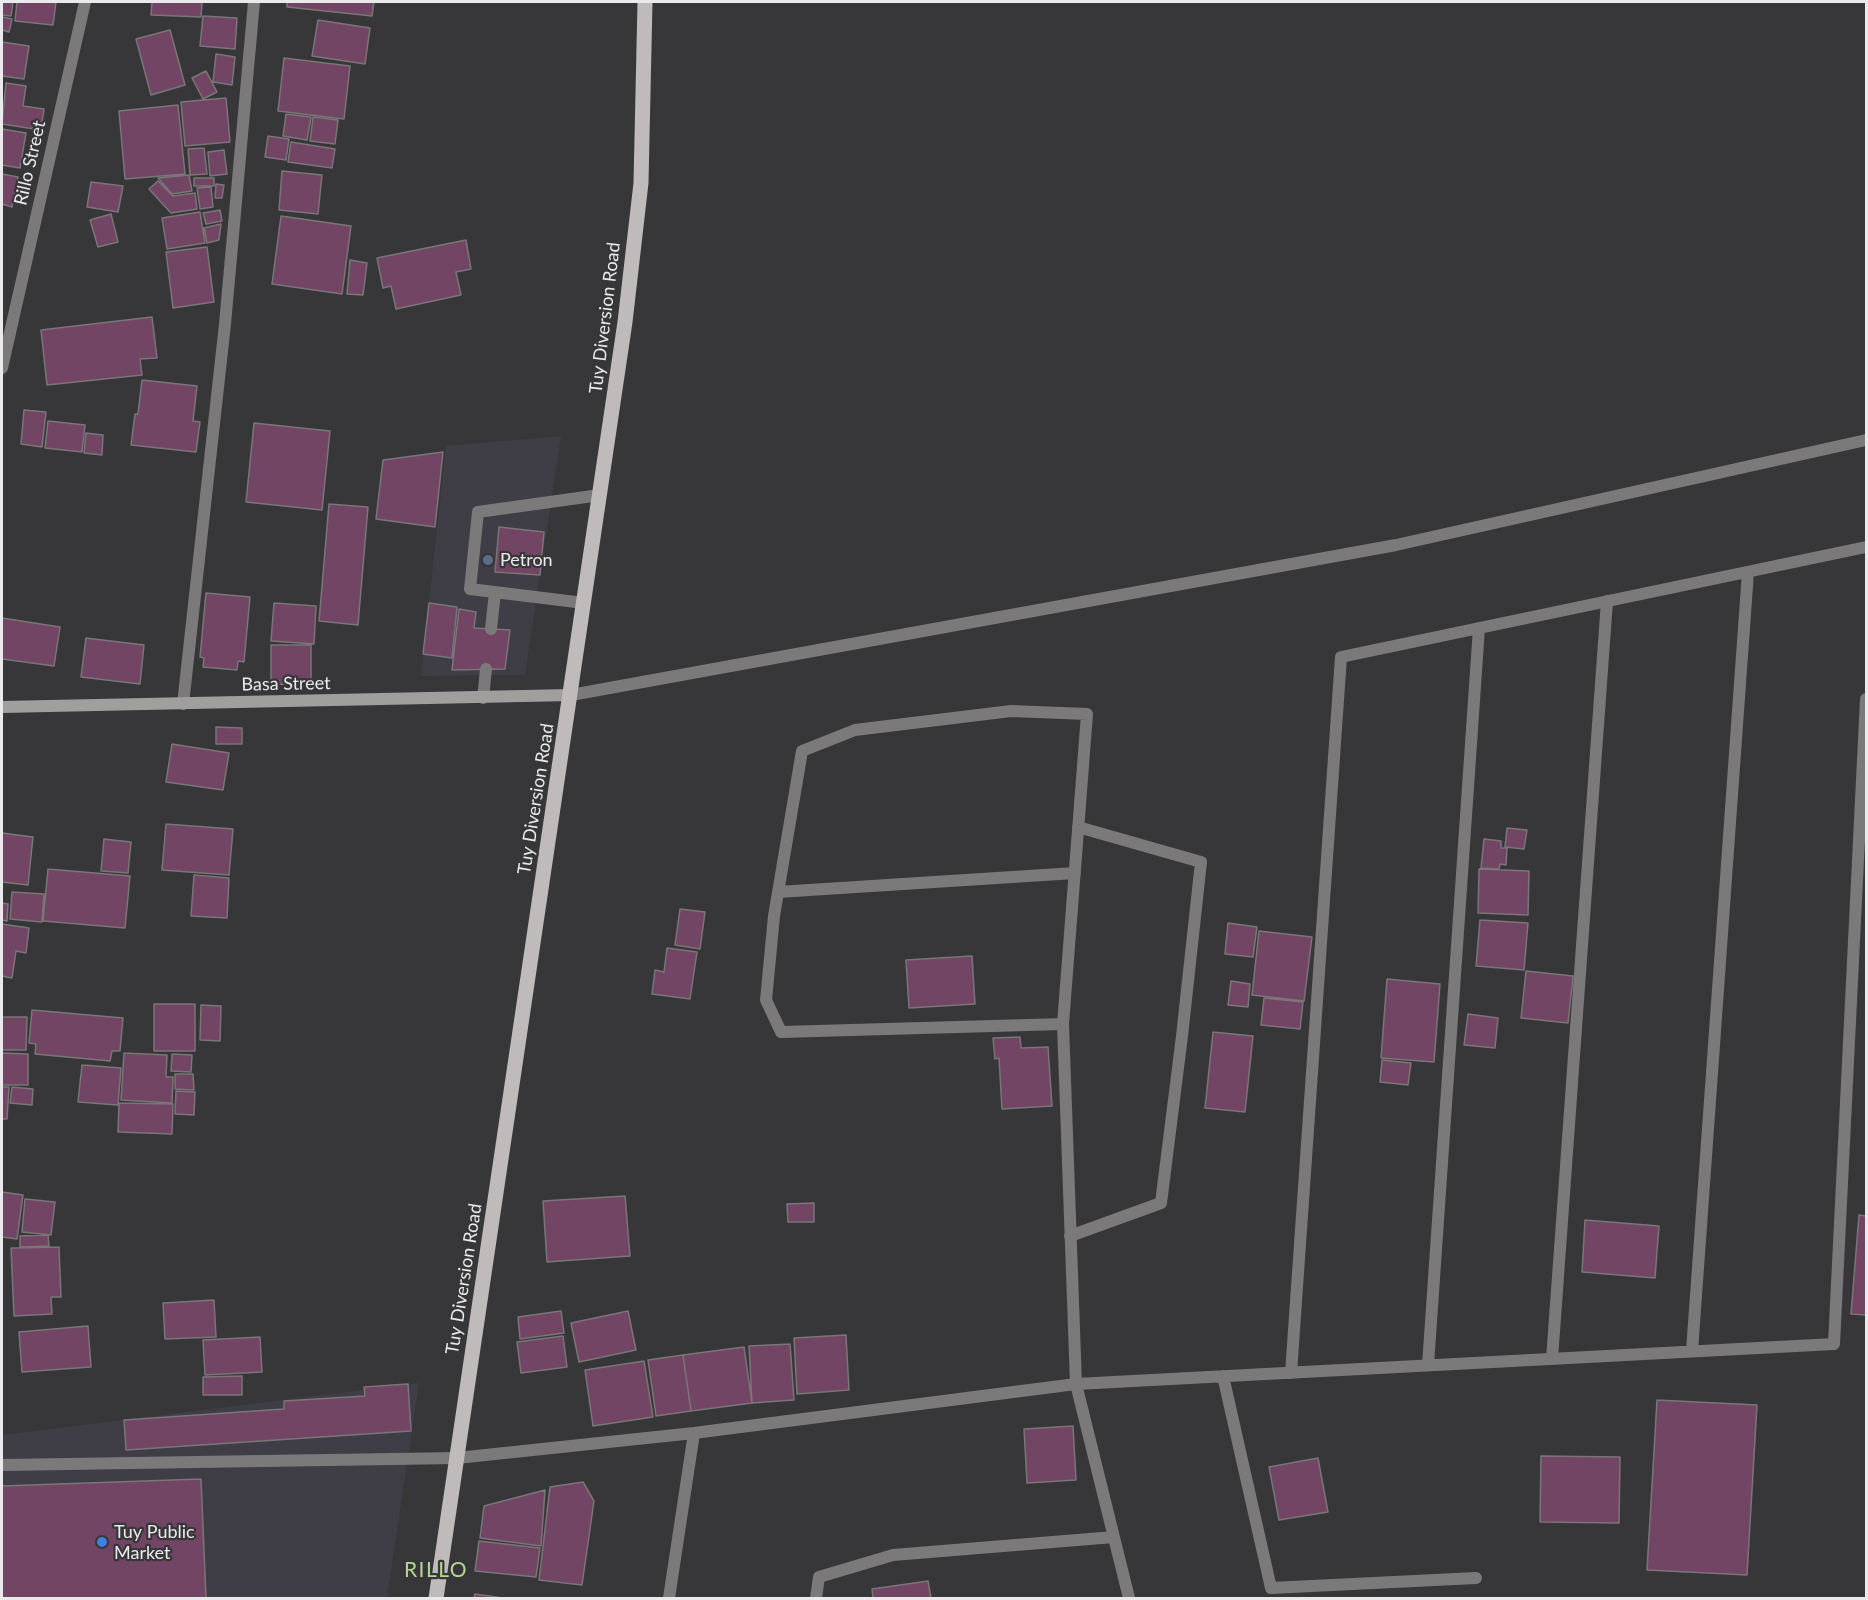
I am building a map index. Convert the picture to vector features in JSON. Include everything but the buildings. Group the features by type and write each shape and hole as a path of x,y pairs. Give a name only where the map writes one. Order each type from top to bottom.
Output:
{"main road":[{"name":"Tuy Diversion Road","path":"436,1599 625,322 641,183 645,2"}],"street":[{"name":"Rillo Street","path":"2,368 85,2"},
{"path":"183,704 225,324 254,2"},
{"path":"571,696 1396,545 1866,440"},
{"path":"584,603 470,588 478,512 600,495"},
{"path":"1291,1372 1341,657 1866,547"},
{"path":"1692,1351 1748,572"},
{"path":"490,629 495,592"},
{"path":"1552,1359 1607,601"},
{"path":"1428,1365 1479,628"},
{"path":"483,698 486,669"},
{"name":"Basa Street","path":"2,707 571,696"},
{"path":"2,1465 456,1458 694,1433 1076,1384 1834,1344 1866,699"},
{"path":"1063,1024 781,1032 766,1000 778,892 802,751 855,730 1011,711 1087,714 1063,1024 1076,1384 1130,1599"},
{"path":"1070,1236 1161,1203 1201,862 1078,827"},
{"path":"778,892 1075,873"},
{"path":"1223,1376 1271,1588 1476,1578"},
{"path":"669,1599 694,1433"},
{"path":"816,1599 819,1577 893,1555 1114,1537"}],"shaded area":[{"name":"Petron","path":"561,436 525,675 421,676 446,446"},
{"name":"Tuy Public Market","path":"419,1383 387,1598 2,1598 2,1435"}],"place":[{"name":"Petron","path":"488,560"},
{"name":"Tuy Public Market","path":"102,1542"}],"district":[{"name":"RILLO","path":"436,1570"}]}
